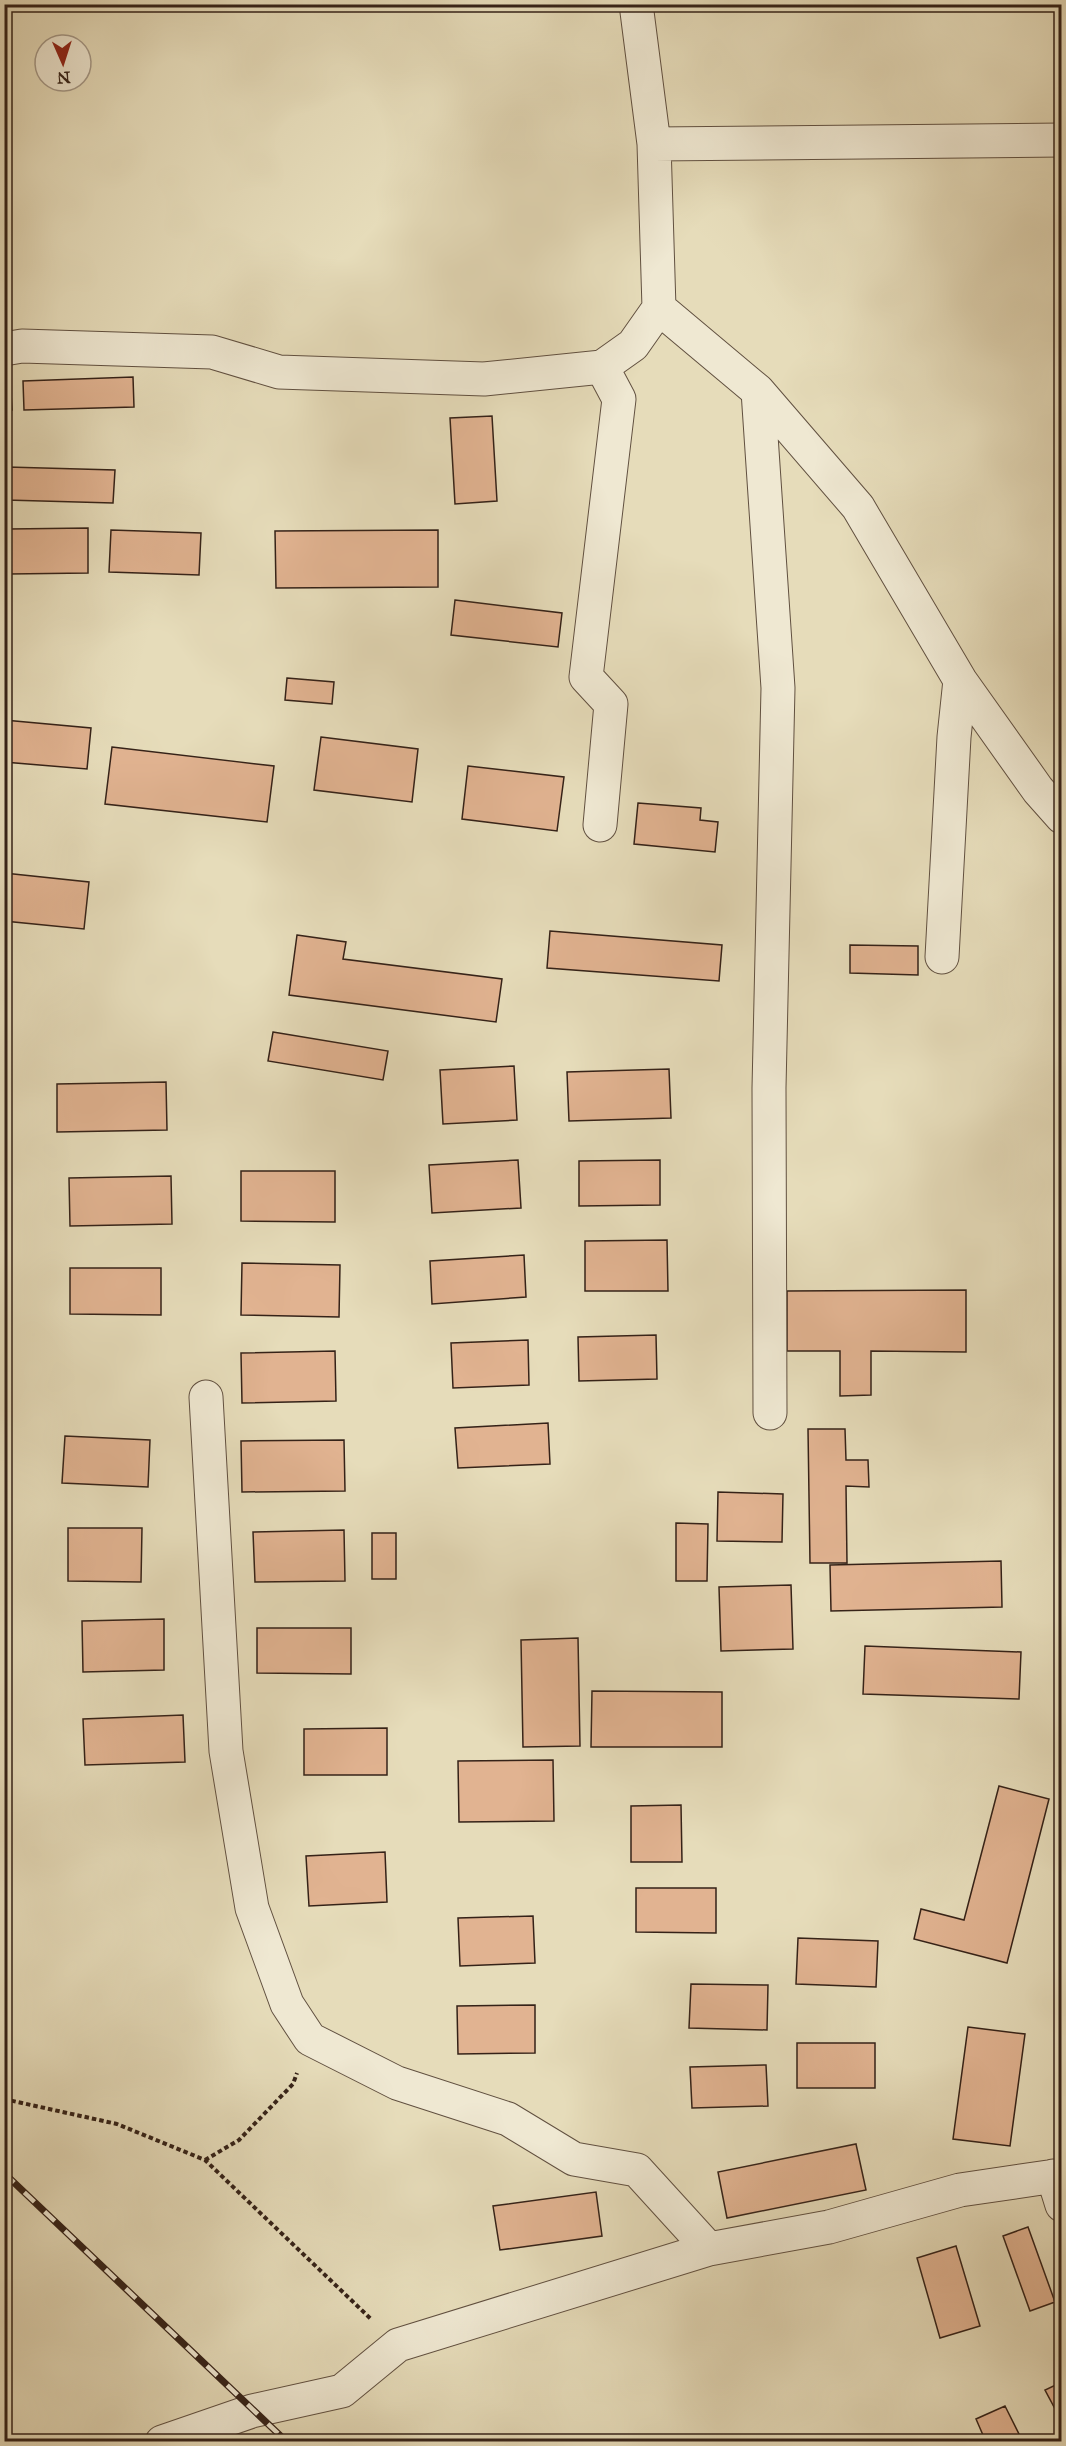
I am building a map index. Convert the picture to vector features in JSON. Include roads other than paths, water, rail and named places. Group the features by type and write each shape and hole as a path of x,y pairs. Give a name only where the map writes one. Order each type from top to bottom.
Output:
{"street":[{"path":"4,349 22,346 212,352 279,372 472,378 602,367 633,345 659,308 654,144 636,4"},
{"path":"654,144 1062,140"},
{"path":"659,308 759,391 858,507 960,680 1038,790 1062,817"},
{"path":"600,825 610,704 585,676 619,399 602,367"},
{"path":"759,391 778,688 770,1088 770,1413"},
{"path":"942,957 954,737 960,680"},
{"path":"206,1397 226,1751 252,1908 287,2004 310,2039 397,2083 508,2119 574,2158 637,2170 708,2249"},
{"path":"162,2442 252,2410 342,2391 398,2345 708,2249 829,2227 960,2190 1059,2185"}],"railway":[{"path":"4,2173 287,2442"}]}
